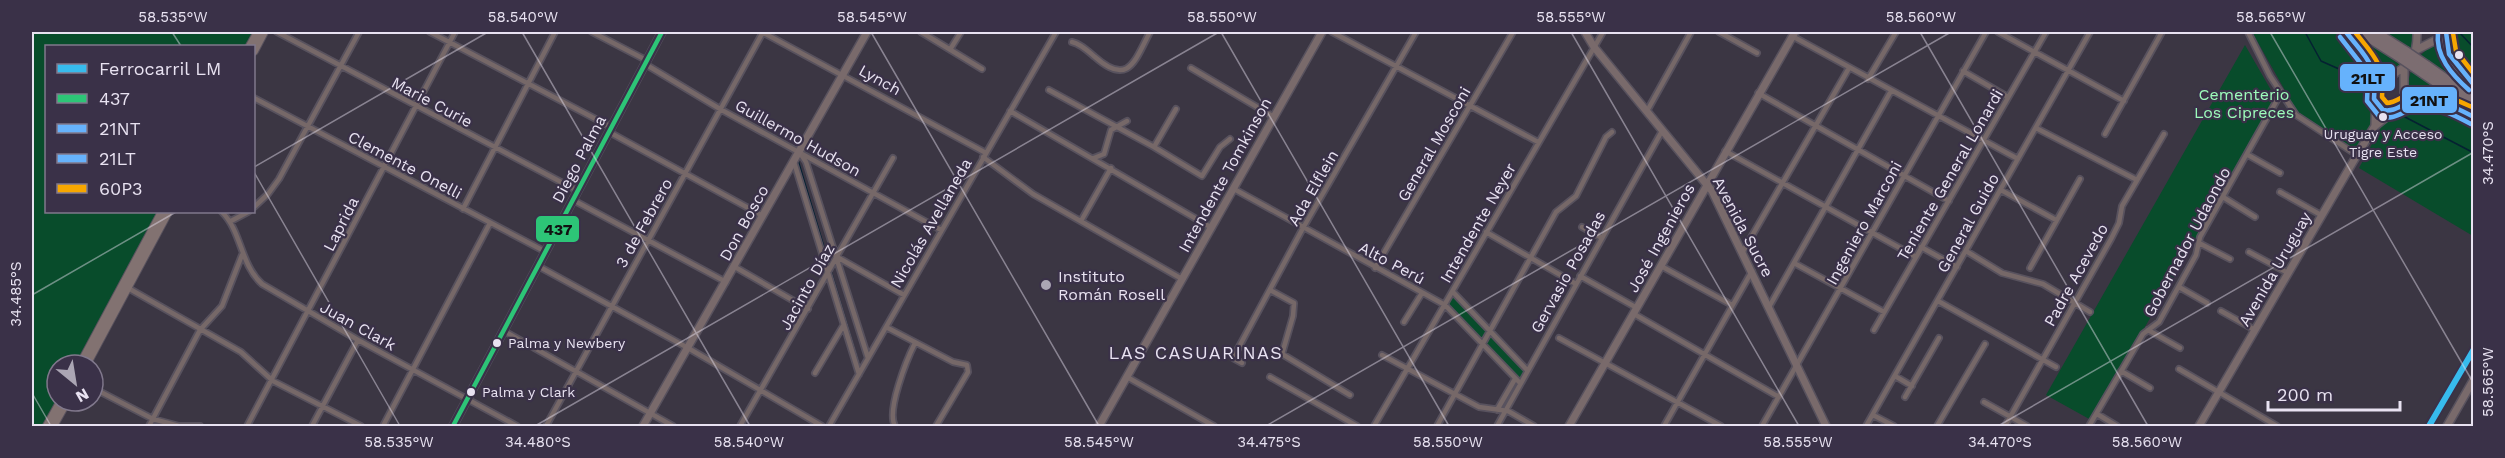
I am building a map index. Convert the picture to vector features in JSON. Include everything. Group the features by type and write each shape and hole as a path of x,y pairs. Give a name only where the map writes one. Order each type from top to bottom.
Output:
{"highway":[{"path":"2346,32 2372,64 2376,88"},
{"path":"2360,32 2403,55"},
{"path":"2375,32 2474,108"},
{"path":"2442,35 2452,59 2474,85"},
{"path":"2425,70 2474,99"},
{"path":"2399,108 2419,100 2430,101 2474,117"}],"main road":[{"path":"255,49 264,32"},
{"name":"Diego Palma","path":"453,426 662,32"},
{"name":"Don Bosco","path":"643,426 867,32"},
{"name":"Intendente Tomkinson","path":"1099,426 1322,32"},
{"name":"Avenida Sucre","path":"1585,32 1594,47 1707,184 1752,271 1825,426"},
{"path":"2418,32 2425,38 2442,35"},
{"path":"2375,126 2376,88 2404,69 2416,50 2418,32"},
{"name":"José Ingenieros","path":"1569,426 1793,34"},
{"path":"2416,50 2442,35"},
{"path":"2375,102 2386,111 2399,108 2406,97 2404,69"},
{"path":"2387,80 2396,81 2404,88"},
{"name":"Avenida Uruguay","path":"2199,426 2375,126 2399,108"},
{"path":"86,353 161,213"},
{"path":"93,353 167,213"},
{"path":"2448,426 2474,380"}],"street":[{"name":"Marie Curie","path":"277,32 415,107 578,191"},
{"path":"255,206 279,179 359,32"},
{"path":"430,32 528,84 763,216"},
{"name":"Laprida","path":"247,426 309,313 455,32"},
{"path":"463,209 555,32"},
{"name":"Guillermo Hudson","path":"592,32 720,109 941,230"},
{"name":"Lynch","path":"763,32 843,73 984,155 1007,177 1182,279"},
{"name":"3 de Febrero","path":"546,426 763,32"},
{"path":"921,32 951,48 982,69"},
{"path":"951,48 961,32"},
{"name":"Nicolás Avellaneda","path":"829,426 1056,32"},
{"path":"1072,42 1085,48 1111,69 1123,71 1129,69 1150,32"},
{"path":"1332,32 1538,142"},
{"name":"Ada Elflein","path":"1242,363 1233,358 1303,228 1416,32"},
{"name":"General Mosconi","path":"1375,268 1514,32"},
{"name":"Intendente Neyer","path":"1374,426 1409,370 1486,232 1604,32"},
{"path":"1647,111 1691,32"},
{"path":"1719,32 1757,53"},
{"path":"1868,79 1896,32"},
{"name":"Ingeniero Marconi","path":"1762,426 1986,32"},
{"path":"1998,32 2124,101"},
{"name":"Teniente General Lonardi","path":"1874,330 2046,32"},
{"name":"General Guido","path":"1866,426 2090,32"},
{"path":"2105,134 2162,32"},
{"path":"2248,32 2281,93 2301,121 2357,155"},
{"path":"1793,34 1868,79 2018,159"},
{"path":"1191,68 1274,117"},
{"path":"1742,252 1849,68"},
{"path":"1963,71 2008,97"},
{"path":"1049,90 1117,126 1202,176 1220,147 1230,139"},
{"path":"1769,307 1891,91"},
{"path":"1758,93 1949,201"},
{"name":"Gobernador Udaondo","path":"2089,426 2143,334 2156,326 2179,287 2223,197 2281,93"},
{"name":"Clemente Onelli","path":"255,99 546,252"},
{"path":"1154,147 1176,109"},
{"path":"1010,111 1212,228"},
{"path":"1094,159 1104,154 1108,134 1127,121"},
{"path":"2036,128 2137,180"},
{"name":"Gervasio Posadas","path":"1497,426 1662,130"},
{"path":"1437,426 1556,212 1576,196 1606,137 1612,132"},
{"name":"Padre Acevedo","path":"2005,426 2116,230 2122,206 2164,134"},
{"path":"1725,151 1916,257"},
{"path":"800,152 806,162 868,358"},
{"path":"2248,155 2280,173"},
{"name":"Jacinto Díaz","path":"740,426 893,158"},
{"path":"794,162 859,374"},
{"path":"1081,221 1111,168"},
{"path":"2030,268 2080,178"},
{"name":"Alto Perú","path":"1233,189 1445,305 1520,383"},
{"path":"2001,190 2056,220"},
{"path":"2280,192 2321,215"},
{"path":"2223,197 2255,217"},
{"path":"573,200 726,282"},
{"name":"Juan Clark","path":"223,213 231,221 242,255 262,284 309,313 517,426"},
{"path":"231,221 246,213"},
{"path":"383,426 490,223"},
{"path":"1582,227 1602,238"},
{"path":"1486,232 1576,284"},
{"path":"2199,243 2230,260"},
{"path":"1922,247 1957,267"},
{"path":"1966,251 2002,273 2043,284 2090,312"},
{"path":"2249,252 2288,273"},
{"path":"149,426 200,330 222,306 242,255"},
{"path":"836,259 903,295"},
{"path":"1794,262 1884,312"},
{"path":"538,266 688,348 822,426"},
{"path":"1661,266 1732,305"},
{"path":"735,267 808,309"},
{"path":"1664,426 1752,271"},
{"path":"1580,276 1779,397"},
{"path":"2179,287 2207,303"},
{"path":"128,288 241,352 273,381 361,426"},
{"path":"1270,290 1294,303 1293,316 1282,354 1350,394"},
{"path":"1453,292 1527,369"},
{"path":"1404,322 1422,293"},
{"path":"1938,302 2056,367"},
{"path":"2221,311 2255,330"},
{"path":"815,373 843,326"},
{"path":"886,327 915,343 924,344 953,362 964,363 969,369 936,426"},
{"path":"2148,330 2180,348"},
{"path":"504,331 673,426"},
{"path":"1559,338 1721,426"},
{"path":"1905,397 1939,338"},
{"path":"312,426 358,340"},
{"path":"895,426 892,419 900,373 915,343"},
{"path":"1937,426 1985,344"},
{"path":"1382,355 1479,407 1506,410 1534,426"},
{"path":"2179,369 2277,426"},
{"path":"2121,371 2150,388"},
{"path":"1895,376 1912,386"},
{"path":"1128,377 1214,426"},
{"path":"1270,377 1358,426"},
{"path":"1497,410 1515,378"},
{"path":"105,394 153,419 178,426 200,426"},
{"path":"1984,402 2027,426"},
{"path":"2097,414 2117,426"},
{"path":"1873,415 1894,426"}],"green space":[{"path":"32,32 254,32 248,45 45,45 45,213 157,213 82,353 45,353 45,413 49,413 42,426 32,426"},
{"path":"2252,32 2343,32 2361,51 2375,88 2372,95 2374,122 2358,149 2351,149 2300,117"},
{"path":"2351,32 2398,63 2408,48 2384,32 2415,32 2412,50 2406,62 2381,81 2376,64"},
{"path":"2452,32 2473,32 2473,81 2453,51 2450,38"},
{"path":"2440,44 2455,70 2473,91 2420,56 2430,46"},
{"name":"Cementerio Los Cipreces","path":"2245,45 2275,97 2272,108 2091,420 2046,395"},
{"path":"2411,71 2473,114 2410,99 2407,86"},
{"path":"2418,104 2431,105 2473,121 2473,236 2359,168 2384,122"},
{"path":"1453,292 1526,369 1506,410 1497,410 1514,378 1445,305"}],"waterway":[{"path":"2305,32 2321,61 2348,73 2365,88"},
{"path":"2459,32 2474,48"},
{"path":"2405,117 2474,153"},
{"path":"798,160 830,267"},
{"path":"831,271 860,367"}],"rail line":[{"name":"LM","path":"2429,426 2474,349"}],"transit line":[{"name":"437","path":"453,426 662,32"},
{"name":"21NT","path":"2346,32 2369,62 2374,77 2374,99 2383,110 2394,109 2418,100 2426,100 2443,103 2474,117"},
{"name":"60P3","path":"2355,32 2377,61 2382,76 2382,97 2387,103 2409,94 2426,92 2442,95 2474,108"},
{"name":"21LT","path":"2438,32 2442,57 2451,71 2469,90"},
{"name":"21NT","path":"2446,32 2449,54 2474,85"},
{"name":"60P3","path":"2453,33 2456,51 2474,74"},
{"name":"21LT","path":"2340,37 2365,69 2368,78 2367,101 2379,116 2390,117 2414,108 2426,107 2446,112 2471,124"}],"place":[{"name":"Uruguay y Acceso Tigre Este","path":"2383,117"},
{"name":"Instituto Román Rosell","path":"1046,285"},
{"name":"Palma y Newbery","path":"497,343"},
{"name":"Palma y Clark","path":"471,392"}],"district":[{"name":"LAS CASUARINAS","path":"1196,352"}]}
